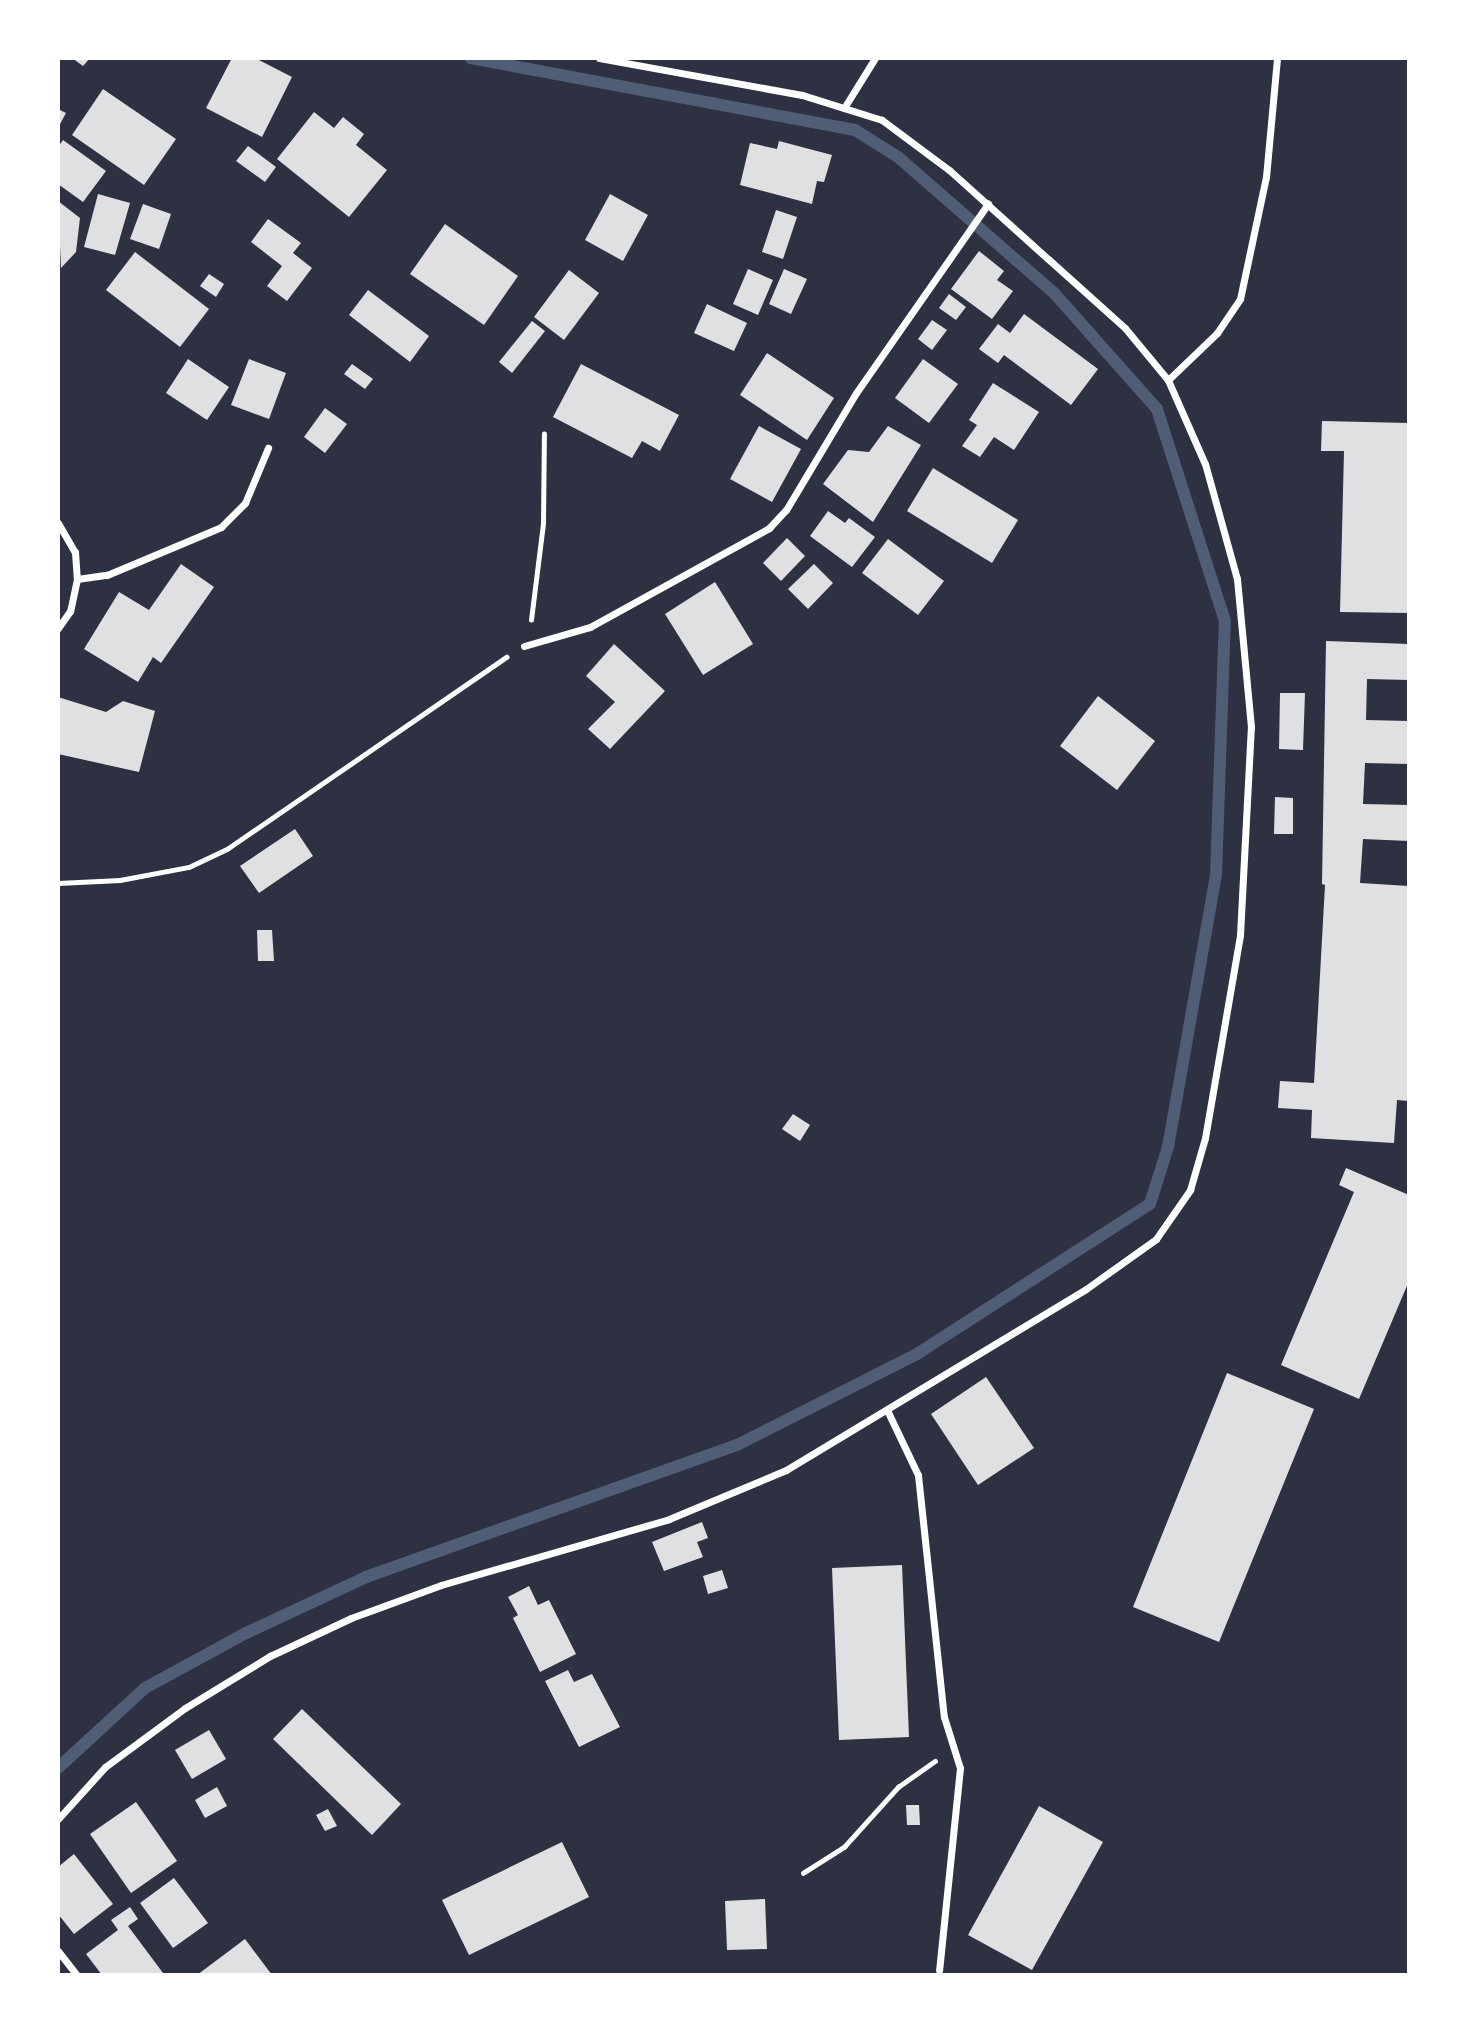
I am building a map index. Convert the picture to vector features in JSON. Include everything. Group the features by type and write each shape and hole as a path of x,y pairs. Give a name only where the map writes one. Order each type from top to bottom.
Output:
{"street":[{"path":"58,1819 105,1767 185,1708 270,1656 351,1618 441,1585 669,1520 786,1470 1086,1289 1156,1239 1189,1190 1205,1138 1240,935 1251,727 1237,579 1205,464 1168,380 1125,328 988,204 882,120 802,95 599,58"},
{"path":"844,108 874,58"},
{"path":"1168,380 1217,333 1240,299 1265,177 1277,58"},
{"path":"524,646 590,627 769,528 786,510 856,393 988,204"},
{"path":"77,579 107,575 221,527 245,503 268,448"},
{"path":"58,523 75,552 77,579 70,611 58,628"},
{"path":"887,1410 918,1475 944,1717 960,1768 939,1970"},
{"path":"58,1951 77,1975"}],"path":[{"path":"58,883 120,880 189,867 227,849 524,646 532,615 543,523 544,435"},
{"path":"803,1873 844,1847 922,1768 954,1751"}],"building":[{"path":"72,58 90,58 83,66"},
{"path":"232,58 255,58 292,77 262,137 206,108"},
{"path":"103,89 176,139 144,185 72,135"},
{"path":"58,109 66,113 58,128"},
{"path":"314,112 334,128 343,117 364,134 356,145 387,170 349,217 277,159"},
{"path":"63,140 106,171 83,202 58,184 58,147"},
{"path":"779,141 832,155 824,182 817,181 812,204 740,185 750,143 777,149"},
{"path":"248,146 276,167 265,182 236,161"},
{"path":"98,194 130,203 115,255 84,247"},
{"path":"610,194 648,215 623,261 585,240"},
{"path":"58,201 80,218 76,252 61,268"},
{"path":"143,204 171,214 159,249 130,239"},
{"path":"776,210 797,217 783,259 762,252"},
{"path":"268,219 301,243 293,253 312,268 287,301 267,286 282,266 251,242"},
{"path":"445,224 518,276 484,325 410,274"},
{"path":"979,251 1004,271 997,280 1013,291 992,319 951,289"},
{"path":"135,252 209,309 180,347 106,290"},
{"path":"748,269 773,280 758,315 733,304"},
{"path":"784,269 807,279 791,314 769,304"},
{"path":"569,270 599,293 564,340 534,317"},
{"path":"209,274 224,284 216,297 200,286"},
{"path":"368,290 429,336 410,362 349,315"},
{"path":"949,294 966,307 956,320 939,308"},
{"path":"707,304 747,323 734,351 694,333"},
{"path":"1024,314 1098,369 1071,405 1004,355 998,363 979,349 998,324 1010,333"},
{"path":"932,320 947,330 932,350 918,339"},
{"path":"532,321 545,331 512,373 499,362"},
{"path":"767,353 834,398 807,440 740,395"},
{"path":"188,359 229,387 207,420 166,393"},
{"path":"249,359 286,373 269,419 231,405"},
{"path":"923,359 958,384 929,423 895,398"},
{"path":"352,364 373,379 365,389 344,374"},
{"path":"581,364 679,415 660,451 642,441 632,458 553,417"},
{"path":"993,383 1039,412 1014,450 994,437 980,457 962,446 977,425 969,420"},
{"path":"325,408 347,424 325,453 304,437"},
{"path":"1322,421 1409,423 1409,613 1340,612 1344,451 1321,451"},
{"path":"759,426 801,449 772,502 730,479"},
{"path":"888,426 921,445 873,522 823,484 848,450 869,452"},
{"path":"933,468 1018,520 992,563 907,511"},
{"path":"828,511 845,523 849,518 875,537 852,567 810,536"},
{"path":"787,538 805,556 781,581 763,563"},
{"path":"888,539 944,581 918,615 862,573"},
{"path":"181,564 214,587 161,663 153,657 138,682 84,649 119,592 149,610"},
{"path":"814,564 833,583 808,609 788,589"},
{"path":"715,582 753,644 703,675 665,614"},
{"path":"1326,641 1409,644 1409,680 1367,679 1366,720 1409,721 1409,764 1365,763 1363,804 1409,805 1409,841 1363,839 1360,883 1409,886 1409,1101 1397,1100 1394,1143 1311,1138 1312,1110 1278,1108 1280,1081 1314,1083 1325,885 1322,884"},
{"path":"614,644 665,691 610,749 588,729 615,702 586,676"},
{"path":"1280,693 1305,693 1303,750 1279,749"},
{"path":"1098,696 1155,741 1117,790 1060,746"},
{"path":"58,697 106,712 123,701 155,711 139,772 58,754"},
{"path":"1275,797 1293,798 1293,834 1274,834"},
{"path":"295,829 313,856 259,893 240,866"},
{"path":"257,930 272,930 274,961 258,961"},
{"path":"793,1114 810,1125 800,1141 782,1129"},
{"path":"1346,1168 1409,1195 1409,1281 1359,1399 1281,1365 1354,1192 1339,1185"},
{"path":"1227,1373 1314,1409 1219,1642 1133,1607"},
{"path":"986,1377 1034,1448 978,1485 931,1414"},
{"path":"702,1522 708,1538 697,1542 703,1557 664,1571 652,1542"},
{"path":"902,1565 909,1737 839,1740 832,1568"},
{"path":"722,1570 728,1588 708,1594 703,1576"},
{"path":"529,1586 538,1605 549,1600 576,1654 540,1672 513,1618 518,1615 508,1597"},
{"path":"568,1670 574,1682 592,1674 620,1727 579,1747 545,1681"},
{"path":"302,1709 401,1804 372,1835 273,1739"},
{"path":"209,1730 226,1759 192,1779 175,1750"},
{"path":"217,1787 227,1806 205,1818 195,1800"},
{"path":"136,1802 177,1861 131,1893 90,1834"},
{"path":"906,1805 919,1805 920,1825 907,1825"},
{"path":"1039,1806 1103,1842 1032,1970 968,1935"},
{"path":"328,1809 337,1826 325,1831 316,1815"},
{"path":"562,1842 589,1897 469,1955 442,1900"},
{"path":"74,1854 113,1904 74,1934 58,1914 58,1867"},
{"path":"174,1878 208,1923 173,1948 140,1903"},
{"path":"765,1899 767,1949 727,1950 725,1901"},
{"path":"130,1907 138,1919 128,1926 163,1973 160,1975 102,1975 86,1954 118,1930 111,1920"},
{"path":"245,1939 272,1975 197,1975"}],"waterway":[{"path":"58,1768 145,1688 246,1633 366,1577 737,1445 917,1354 1150,1204 1168,1147 1216,875 1225,621 1157,409 1054,293 898,157 855,130 471,58"}]}
